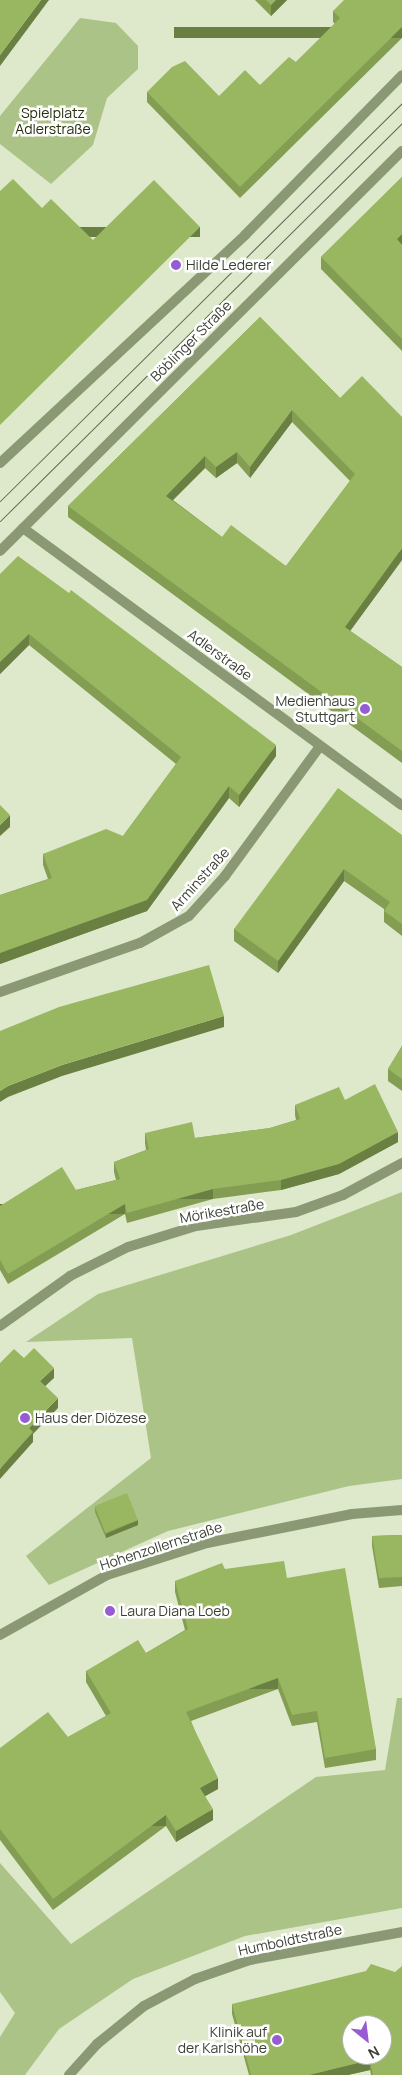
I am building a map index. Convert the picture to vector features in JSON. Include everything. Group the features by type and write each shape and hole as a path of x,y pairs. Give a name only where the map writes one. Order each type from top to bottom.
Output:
{"street":[{"path":"0,463 245,235 402,75"},
{"name":"Böblinger Straße","path":"0,551 402,151"},
{"name":"Adlerstraße","path":"22,528 402,805"},
{"name":"Arminstraße","path":"0,992 170,929 225,876 320,746"},
{"name":"Mörikestraße","path":"0,1326 70,1276 128,1247 196,1226 296,1212 343,1195 402,1163"},
{"name":"Hohenzollernstraße","path":"0,1635 107,1575 207,1543 352,1514 402,1510"},
{"name":"Humboldtstraße","path":"69,2075 97,2044 144,2006 195,1979 250,1960 402,1932"}],"green space":[{"name":"Spielplatz Adlerstraße","path":"80,18 116,23 138,46 138,69 107,98 93,145 51,184 0,144 0,116"},
{"path":"402,1192 402,1479 349,1486 168,1531 49,1585 26,1556 151,1458 132,1338 26,1342 98,1294 291,1235"},
{"path":"397,1698 402,1698 402,1908 245,1936 133,1979 59,2029 25,2075 0,2075 0,2037 15,2013 0,1992 0,1863 71,1944 316,1777 385,1770"}],"building":[{"path":"0,0 41,0 0,55"},
{"path":"266,0 276,0 271,5"},
{"path":"344,0 402,0 402,27 240,187 147,92 172,67 185,61 219,96 245,70 260,85 289,57 296,62 340,18 333,11"},
{"path":"402,177 402,234 397,239 402,245 402,339 321,257"},
{"path":"13,179 42,208 51,199 93,240 154,180 200,227 0,425 0,191"},
{"path":"260,317 340,398 362,376 402,417 402,548 345,627 402,667 402,751 68,506","holes":["292,410 355,474 286,566 231,525 222,537 166,496 205,456 216,467 237,452 250,467"]},
{"path":"18,556 69,593 71,590 276,745 239,795 229,786 147,900 0,953 0,895 52,878 43,854 106,829 123,836 181,757 29,634 0,662 0,574"},
{"path":"338,788 402,835 402,924 384,911 390,902 344,869 278,961 234,929"},
{"path":"0,805 10,815 0,825"},
{"path":"209,965 224,1016 62,1065 8,1086 0,1091 0,1031 59,1007"},
{"path":"402,1046 402,1079 388,1069"},
{"path":"375,1084 398,1132 339,1164 281,1180 213,1189 127,1213 125,1204 8,1274 0,1260 0,1206 62,1167 76,1190 120,1179 114,1162 149,1149 145,1133 192,1122 195,1138 270,1128 300,1119 295,1105 339,1087 345,1100"},
{"name":"Haus der Diözese","path":"34,1348 54,1368 40,1381 58,1398 29,1428 33,1432 0,1469 0,1363 14,1349 24,1358"},
{"path":"127,1493 138,1520 105,1533 95,1506"},
{"path":"402,1535 402,1577 379,1578 372,1536"},
{"path":"284,1561 287,1578 345,1568 376,1749 325,1758 317,1711 292,1715 278,1678 186,1712 218,1778 200,1788 213,1809 176,1831 166,1815 53,1899 0,1829 0,1748 48,1712 68,1737 111,1713 86,1671 138,1640 146,1653 188,1629 175,1581 222,1563 225,1569"},
{"path":"371,1964 395,1972 402,1966 402,2075 373,2075 371,2065 392,2065 392,2015 342,2015 342,2065 350,2065 309,2075 251,2075 232,2004 366,1971"}],"tram line":[{"path":"0,501 402,103"},
{"path":"0,521 402,123"}],"place":[{"name":"Hilde Lederer","path":"176,265"},
{"name":"Medienhaus Stuttgart","path":"365,709"},
{"name":"Haus der Diözese","path":"25,1418"},
{"name":"Laura Diana Loeb","path":"110,1611"},
{"name":"Klinik auf der Karlshöhe","path":"277,2040"}]}
